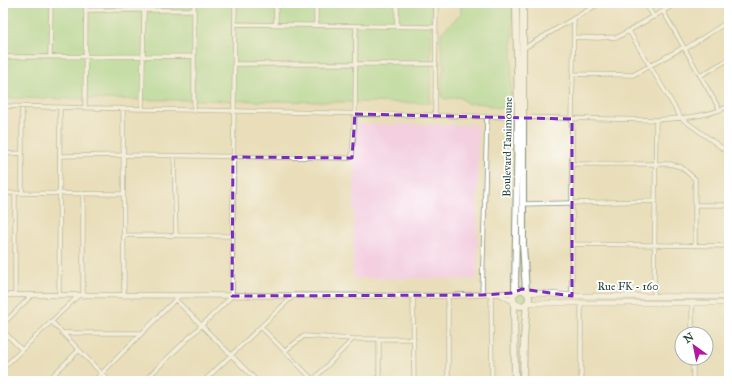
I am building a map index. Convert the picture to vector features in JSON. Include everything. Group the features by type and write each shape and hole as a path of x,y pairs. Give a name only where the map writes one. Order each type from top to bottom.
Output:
{"main road":[{"name":"Boulevard Tanimoune","path":"516,3 524,204 523,245 526,291"},
{"name":"Boulevard Tanimoune","path":"514,292 524,48 523,3"},
{"path":"515,381 514,303 512,298 514,292 520,289 526,291 529,297 527,303 524,342 523,381"},
{"name":"Rue FK - 160","path":"526,291 572,296 729,297"},
{"path":"514,303 522,306 527,303"},
{"name":"Rue FK - 160","path":"527,303 729,303"}],"street":[{"path":"50,56 51,3"},
{"path":"85,108 86,3"},
{"path":"132,3 132,10"},
{"path":"194,3 194,110"},
{"path":"144,381 232,296 235,3"},
{"path":"276,3 276,24"},
{"path":"316,3 316,25"},
{"path":"396,3 397,26"},
{"path":"435,116 436,3"},
{"path":"524,48 600,3"},
{"path":"645,3 654,17"},
{"path":"574,37 618,37 677,3"},
{"path":"726,3 729,7"},
{"path":"86,10 194,10"},
{"path":"142,110 144,10"},
{"path":"663,11 720,110"},
{"path":"572,296 572,118 574,18"},
{"path":"573,74 633,75 684,48 729,21"},
{"path":"235,24 436,27"},
{"path":"60,156 123,155 350,158 352,155 355,114 356,26"},
{"path":"628,31 681,118 729,153"},
{"path":"3,56 194,56"},
{"path":"700,76 729,59"},
{"path":"234,64 436,64"},
{"path":"3,106 656,120 681,118 720,110 729,106"},
{"path":"22,107 22,193"},
{"path":"59,296 60,108"},
{"path":"123,109 124,296"},
{"path":"482,295 487,117"},
{"path":"654,296 656,120"},
{"path":"3,154 22,154"},
{"path":"174,156 176,235"},
{"path":"572,164 678,165 694,179 695,246"},
{"path":"3,193 124,194"},
{"path":"14,295 15,194"},
{"path":"3,368 81,296 83,194"},
{"path":"524,204 656,201"},
{"path":"695,205 729,205"},
{"path":"124,235 232,236"},
{"path":"572,244 729,246"},
{"path":"3,295 178,298 232,296 448,296 491,295 514,292"},
{"path":"500,294 514,303"},
{"path":"3,324 32,295"},
{"path":"491,295 492,381"},
{"path":"205,381 294,296"},
{"path":"413,296 414,381"},
{"path":"448,296 448,381"},
{"path":"178,298 201,325 257,381"},
{"path":"94,381 178,298"},
{"path":"581,302 581,381"},
{"path":"692,302 692,326"},
{"path":"52,322 109,381"},
{"path":"261,327 313,380 353,339"},
{"path":"3,331 22,350"},
{"path":"62,333 142,333"},
{"path":"285,351 304,336 353,339 414,339"},
{"path":"379,339 379,381"},
{"path":"47,381 79,350"},
{"path":"693,366 693,381"}],"highlighted area":[{"path":"355,114 572,119 572,296 522,289 513,293 482,295 232,296 233,157 352,158"}],"shaded area":[{"path":"355,124 478,125 477,279 353,278"}],"green space":[{"path":"3,3 432,3 430,103 3,98"},
{"path":"461,3 513,3 511,107 496,108 475,103 468,104 459,97 444,99 442,97 441,80 444,67 441,47 441,33 461,14"},
{"path":"518,292 522,292 526,298 522,304 518,304 514,300 514,296"}]}
